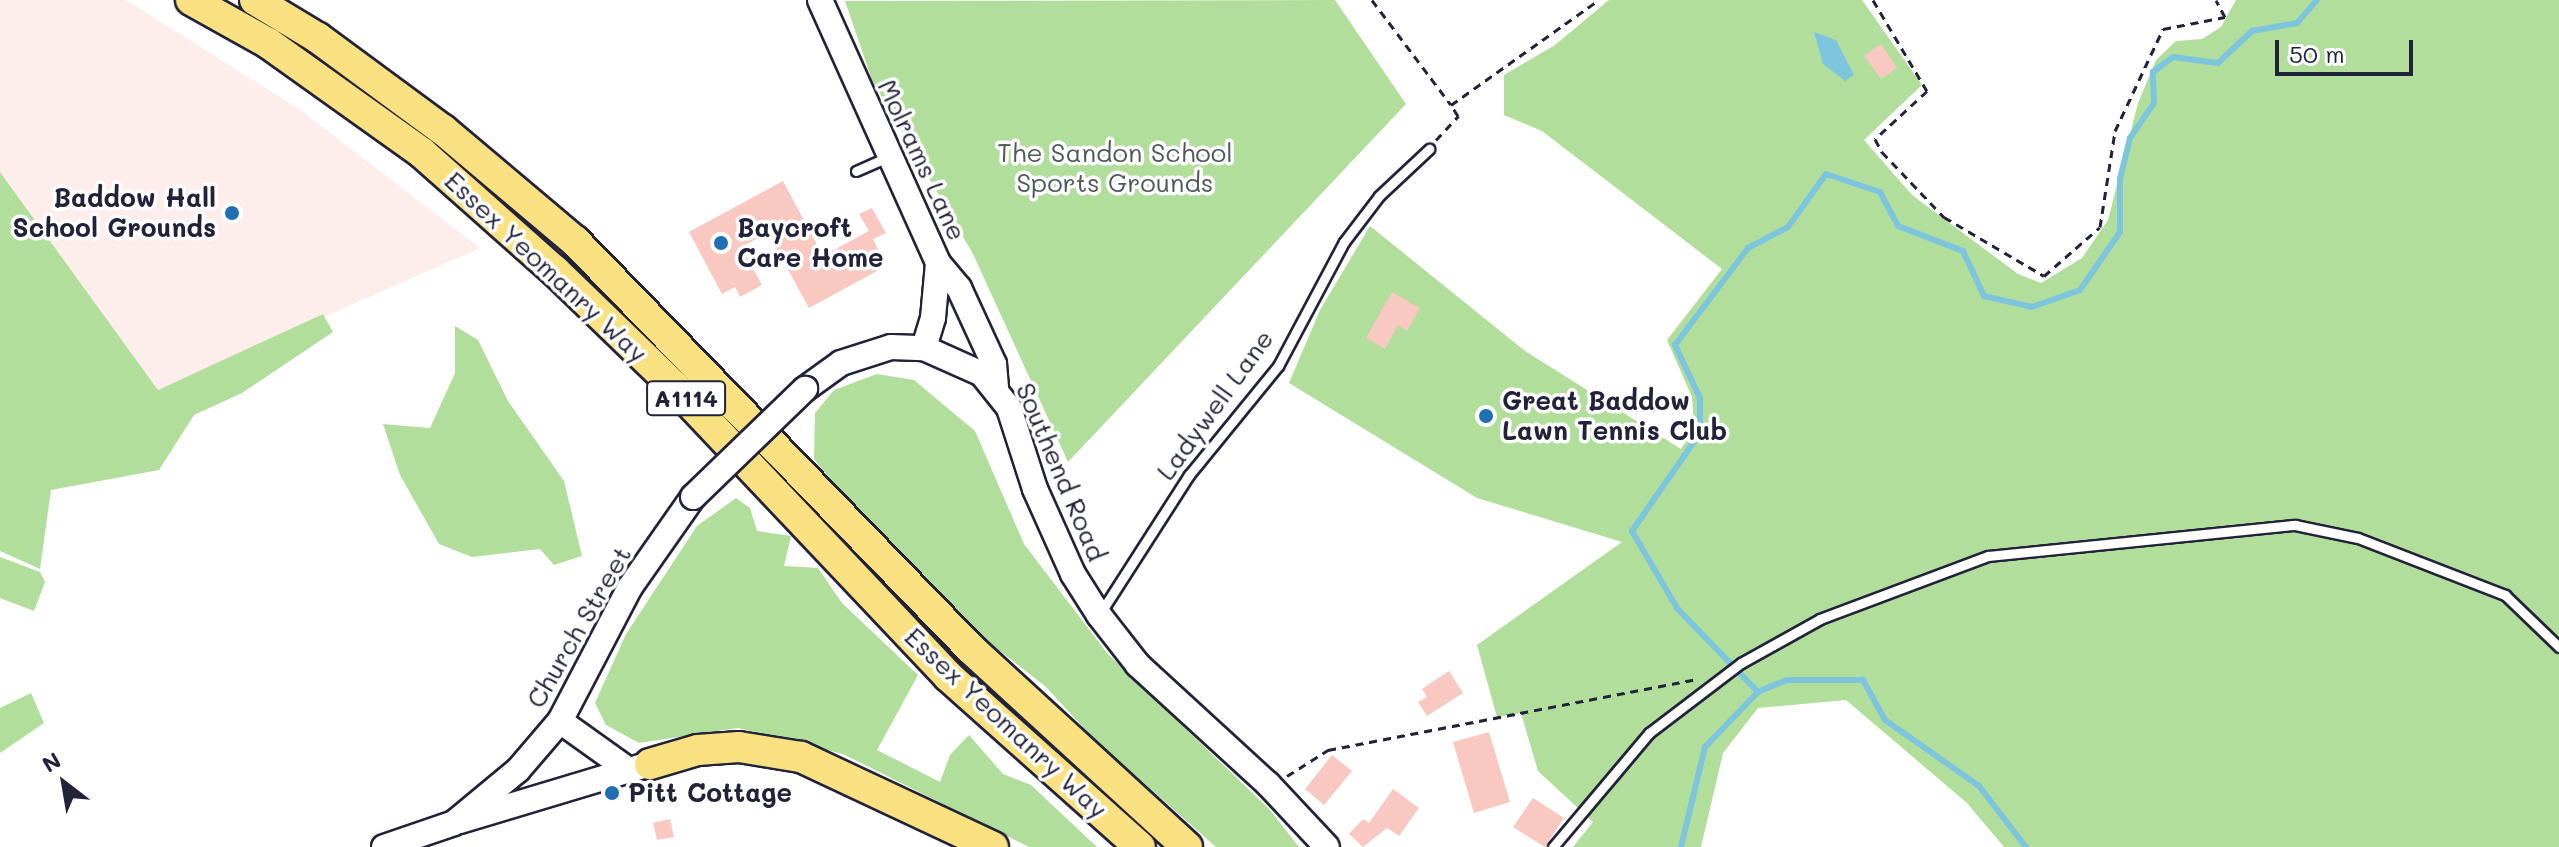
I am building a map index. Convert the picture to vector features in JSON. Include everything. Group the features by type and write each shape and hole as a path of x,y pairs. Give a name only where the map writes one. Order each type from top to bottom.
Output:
{"main road":[{"name":"Essex Yeomanry Way","path":"191,0 268,43 422,153 555,271 675,387 948,676 1140,847"},
{"name":"Essex Yeomanry Way","path":"255,0 318,38 443,130 575,241 971,649 1187,847"},
{"path":"640,768 698,750 739,747 801,757 993,847"}],"street":[{"name":"Molrams Lane","path":"821,1 888,157 938,263 933,318 924,348"},
{"path":"938,263 959,288 988,351 996,388"},
{"name":"Southend Road","path":"693,497 805,389 865,352 924,348 954,357 996,388 1060,545 1099,615 1138,665 1270,786 1327,847"},
{"name":"Church Street","path":"384,847 454,823 518,770 560,721 630,587 693,497"},
{"path":"560,721 640,768"},
{"path":"454,823 640,768"}],"lane":[{"name":"Ladywell Lane","path":"1099,615 1189,475 1278,366 1344,242 1379,196 1429,149"},
{"path":"856,171 888,157"},
{"path":"1553,847 1649,733 1746,660 1820,619 1988,556 2295,525 2358,538 2505,595 2559,647"}],"path":[{"path":"1372,0 1458,116 1429,149"},
{"path":"1451,105 1599,0"},
{"path":"1873,0 1927,91 1875,139 1882,152 1944,217 2044,276 2100,227 2115,131 2163,29 2225,17 2216,0"},
{"path":"1270,786 1328,750 1727,674"}],"shaded area":[{"name":"Baddow Hall School Grounds","path":"0,0 126,0 302,111 480,248 158,390 0,172"}],"green space":[{"name":"The Sandon School Sports Grounds","path":"1335,0 1406,104 1068,462 973,254 872,80 845,1"},
{"path":"1609,0 1862,0 1922,85 1864,140 1912,195 2018,274 2041,283 2082,258 2108,220 2138,103 2156,60 2176,41 2202,39 2221,27 2236,0 2559,0 2559,847 2004,847 1967,803 1846,700 1758,708 1723,753 1701,847 1573,847 1593,822 1538,771 1521,713 1497,717 1477,645 1622,542 1477,498 1289,383 1320,310 1370,226 1525,351 1681,449 1694,429 1692,397 1667,340 1722,269 1542,131 1504,115 1504,75 1555,45"},
{"path":"0,172 158,390 323,314 333,332 242,393 194,415 159,470 51,490 40,569 0,551"},
{"path":"455,326 478,340 508,401 564,481 582,556 554,565 540,549 472,557 439,544 400,475 383,424 430,428 455,373"},
{"path":"877,374 914,380 975,431 1024,544 1107,653 1270,810 1299,847 1216,847 1093,738 1045,686 983,638 861,518 814,459 815,413 834,390"},
{"path":"736,498 750,508 757,531 791,536 784,566 818,568 842,603 918,675 877,750 940,782 950,755 969,735 1003,774 1031,785 1097,847 1029,847 843,754 738,728 639,743 606,725 595,703 626,634 697,526"},
{"path":"0,557 40,572 45,582 34,611 0,598"},
{"path":"31,693 44,723 0,753 0,708"}],"water":[{"path":"1814,32 1836,40 1854,75 1845,81 1823,64"}],"building":[{"path":"1881,44 1897,68 1881,79 1864,56"},
{"name":"Baycroft Care Home","path":"783,181 823,256 869,231 859,214 872,208 886,233 873,239 880,253 870,258 877,271 809,308 768,233 741,247 762,285 740,297 735,287 722,294 689,232"},
{"path":"1392,292 1420,308 1407,331 1398,325 1385,349 1366,338"},
{"path":"1449,671 1463,693 1427,716 1418,702 1427,697 1422,689"},
{"path":"1489,732 1510,802 1474,813 1453,742"},
{"path":"1332,755 1352,771 1324,805 1305,789"},
{"path":"1393,789 1419,808 1399,836 1387,828 1363,847 1349,834 1363,819 1369,823"},
{"path":"1533,798 1564,818 1545,847 1513,827"},
{"path":"670,819 674,837 657,840 653,823"}],"waterway":[{"path":"2026,847 1979,786 1885,720 1863,680 1787,680 1758,692 1677,608 1632,531 1700,433 1700,398 1675,345 1748,248 1788,227 1826,174 1880,192 1898,226 1963,251 1984,296 2032,307 2080,290 2120,232 2120,179 2130,138 2154,103 2153,72 2173,57 2218,63 2252,31 2297,23 2317,0"},
{"path":"1681,847 1705,747 1758,692"}],"place":[{"name":"Baddow Hall School Grounds","path":"232,213"},
{"name":"Baycroft Care Home","path":"721,243"},
{"name":"Great Baddow Lawn Tennis Club","path":"1486,416"},
{"name":"Pitt Cottage","path":"612,793"}]}
